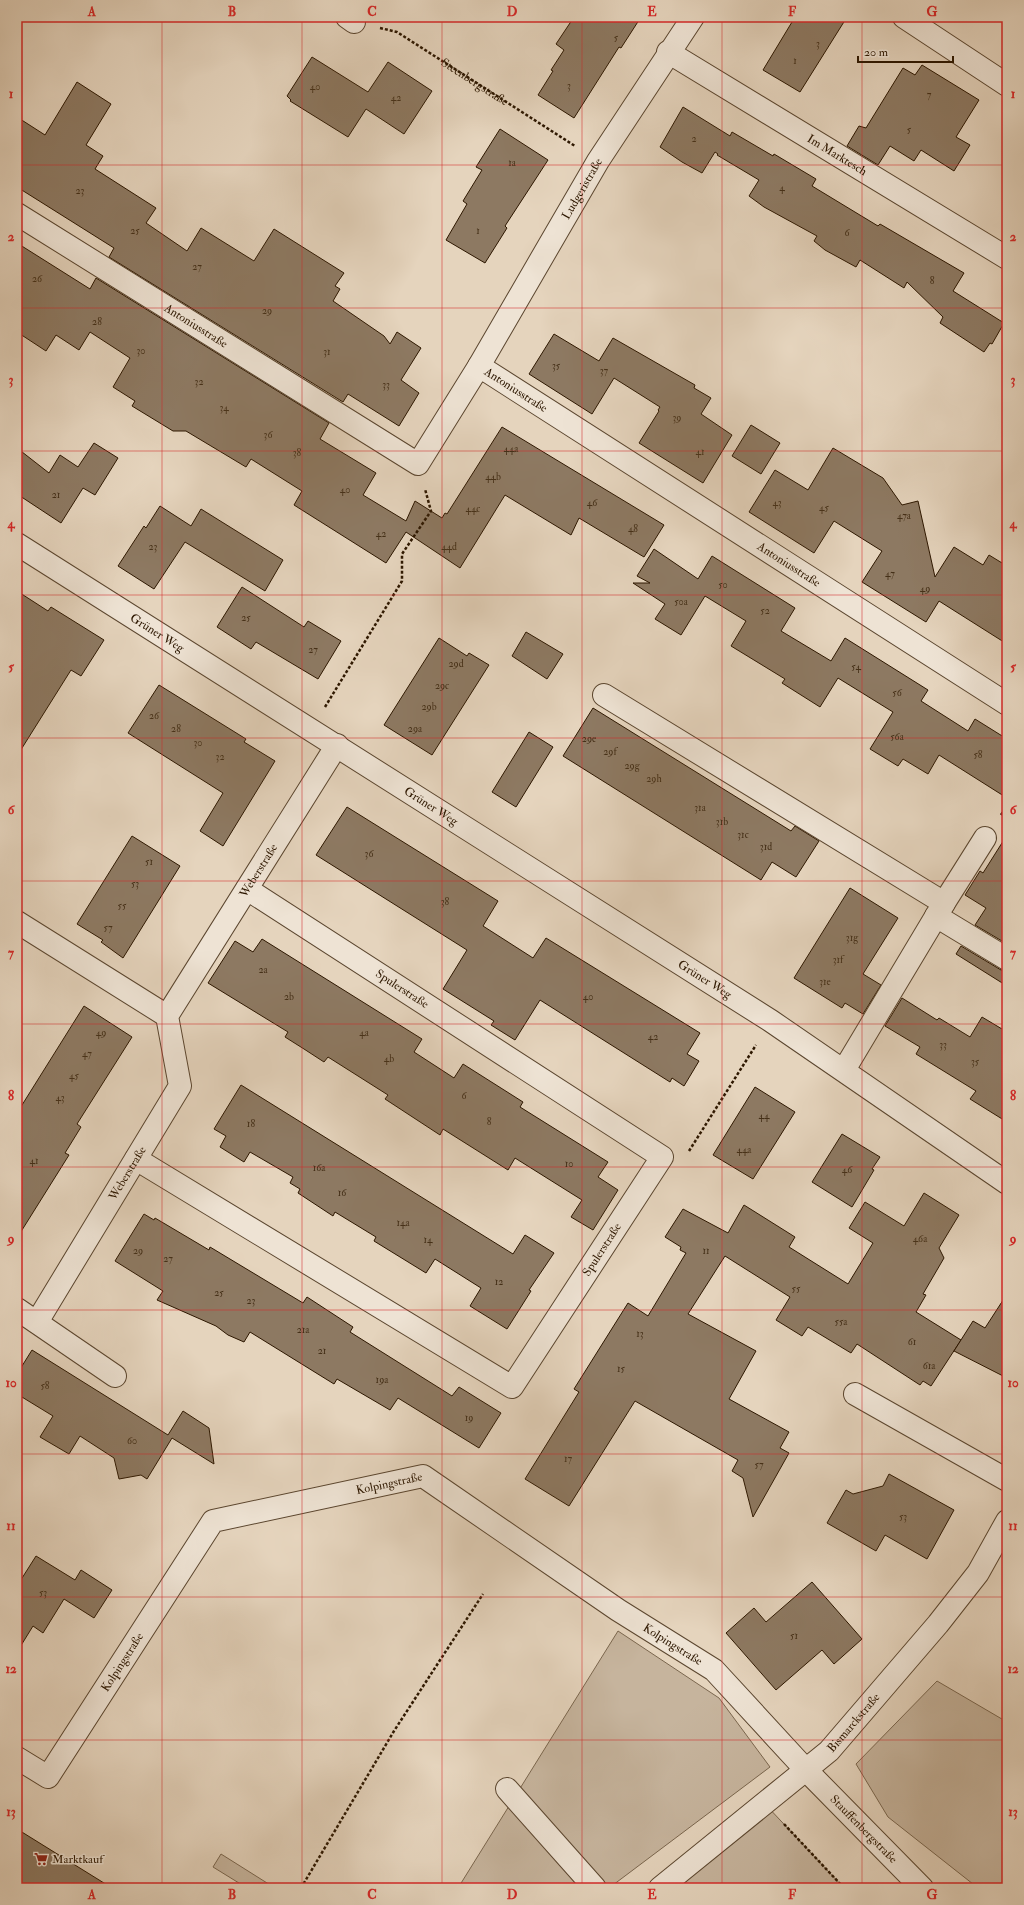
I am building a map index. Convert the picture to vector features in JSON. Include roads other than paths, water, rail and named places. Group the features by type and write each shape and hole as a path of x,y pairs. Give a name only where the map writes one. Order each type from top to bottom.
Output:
{"street":[{"name":"Ludgeristraße","path":"479,366 598,161 668,52 693,17"},
{"path":"908,18 1007,85"},
{"name":"Im Marktesch","path":"668,52 1007,258"},
{"name":"Antoniusstraße","path":"17,214 418,464 479,366 1007,704"},
{"name":"Grüner Weg","path":"17,544 337,745 771,1021 1007,1183"},
{"path":"604,695 940,909 1007,959"},
{"name":"Weberstraße","path":"38,1322 180,1086 167,1016 337,745"},
{"path":"844,1070 940,909 985,838"},
{"name":"Spulerstraße","path":"136,1159 512,1387 662,1157 247,889"},
{"path":"17,922 167,1016"},
{"path":"17,1309 115,1376"},
{"path":"855,1394 1007,1480"},
{"name":"Kolpingstraße","path":"17,1758 48,1777 213,1521 423,1476 618,1610 714,1670 806,1770"},
{"name":"Bismarckstraße","path":"660,1888 829,1751 938,1624 978,1573 1007,1520"},
{"name":"Stauffenbergstraße","path":"806,1770 922,1888"},
{"path":"507,1789 595,1888"}],"place":[{"name":"Marktkauf","path":"41,1859"}]}
